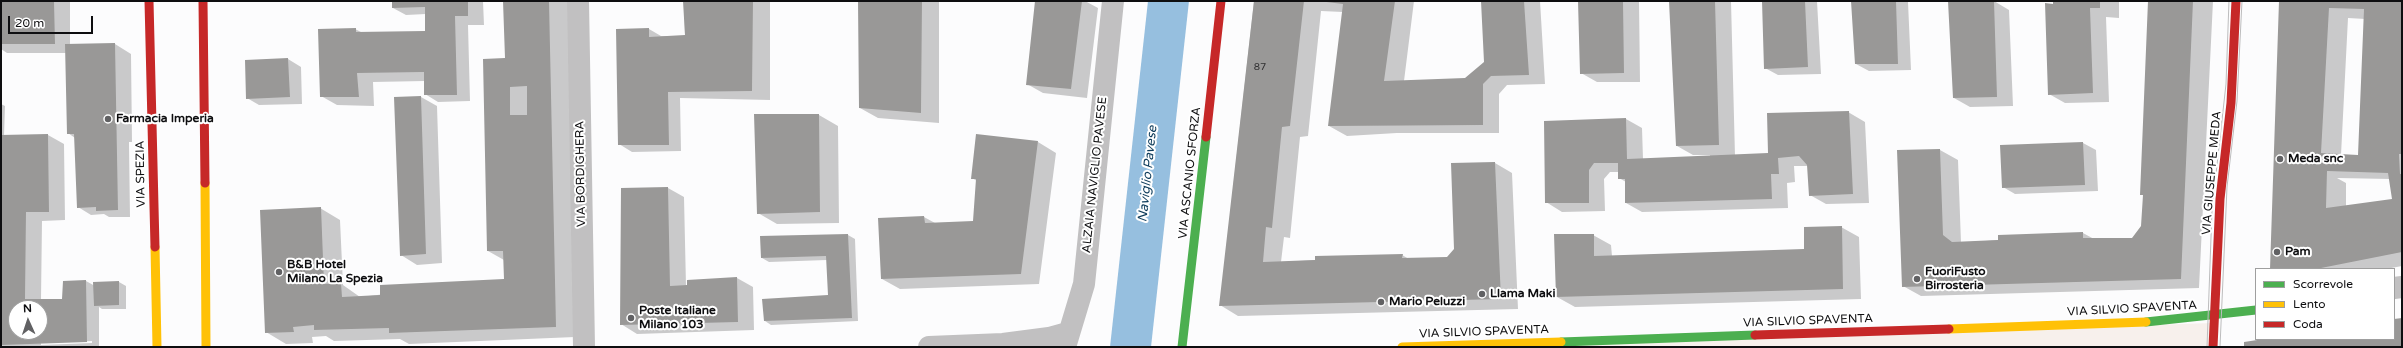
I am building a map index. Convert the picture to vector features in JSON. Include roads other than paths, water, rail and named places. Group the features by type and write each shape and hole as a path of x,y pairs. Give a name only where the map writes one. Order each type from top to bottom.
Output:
{"street":[{"name":"VIA SPEZIA","path":"149,1 157,347"},
{"path":"203,1 206,347"},
{"name":"VIA BORDIGHERA","path":"578,1 584,347"},
{"name":"ALZAIA NAVIGLIO PAVESE","path":"1066,340 1084,284 1113,1"},
{"name":"VIA ASCANIO SFORZA","path":"1182,347 1221,1"},
{"name":"VIA GIUSEPPE MEDA","path":"2213,347 2220,199 2231,103 2236,1"},
{"name":"VIA SILVIO SPAVENTA","path":"1402,347 2157,322 2255,310"},
{"path":"929,347 1003,344 1049,338 1066,340"}],"water":[{"name":"Naviglio Pavese","path":"1148,1 1189,1 1151,347 1110,347"}],"tram line":[{"path":"2207,347 2212,210 2226,84 2229,1"},
{"path":"2220,347 2227,187 2237,101 2242,1"}],"place":[{"name":"Farmacia Imperia","path":"108,119"},
{"name":"Meda snc","path":"2280,159"},
{"name":"Pam","path":"2277,252"},
{"name":"B&B Hotel Milano La Spezia","path":"279,272"},
{"name":"FuoriFusto Birrosteria","path":"1917,279"},
{"name":"Llama Maki","path":"1482,294"},
{"name":"Mario Peluzzi","path":"1381,302"},
{"name":"Poste Italiane Milano 103","path":"631,318"}]}
